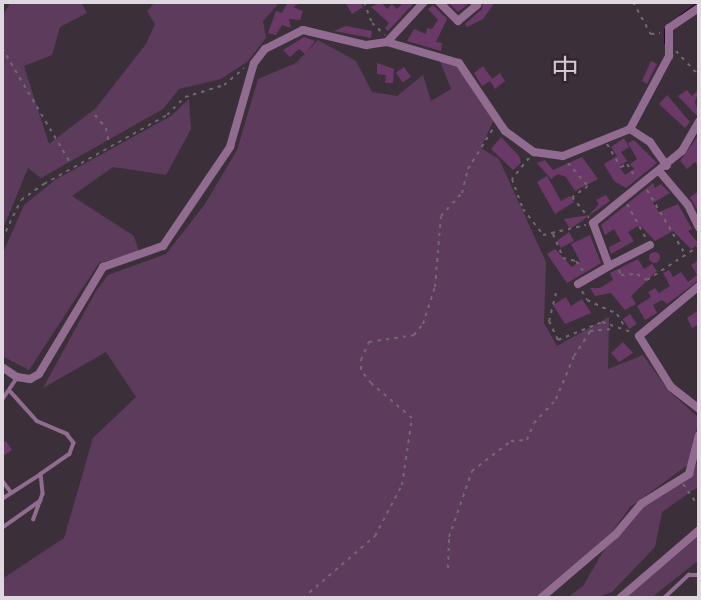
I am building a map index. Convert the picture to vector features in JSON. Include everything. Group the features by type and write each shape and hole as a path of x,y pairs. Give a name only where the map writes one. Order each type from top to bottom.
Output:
{"street":[{"path":"389,41 424,2"},
{"path":"439,2 458,21 477,5 474,2"},
{"path":"2,366 17,377 30,379 39,374 103,267 147,256 163,246 180,225 230,147 254,63 275,41 303,30 366,45 389,41 459,63 497,120 534,152 563,156 629,130 669,56 670,45 666,35 699,8"},
{"path":"612,265 593,223 622,197 663,169 682,152 699,121"},
{"path":"629,130 650,142 699,228"},
{"path":"579,284 650,245"},
{"path":"699,286 639,336 671,387 699,409"},
{"path":"541,598 616,534 641,504 690,474 699,435"},
{"path":"620,598 699,530"}],"lane":[{"path":"2,400 11,392 17,377"},
{"path":"2,499 70,454 74,443 67,434 37,421 11,392"},
{"path":"34,519 41,500 41,474"},
{"path":"2,480 11,492"},
{"path":"2,528 41,500"},
{"path":"664,598 689,575 699,575"}],"path":[{"path":"364,2 372,23 389,41"},
{"path":"633,2 651,34 666,35"},
{"path":"670,45 699,76"},
{"path":"2,48 72,166"},
{"path":"2,239 22,200 109,144 167,115 185,97 224,85 254,63"},
{"path":"95,115 106,128 109,144"},
{"path":"303,598 375,536 402,485 412,418 371,383 361,370 361,360 369,342 414,335 423,324 435,287 441,216 462,193 467,169 488,142 497,120"},
{"path":"604,139 621,167 627,164 642,184 686,255"},
{"path":"534,152 512,179 523,209 543,235 593,223 572,197 588,186 563,156"},
{"path":"622,197 650,245"},
{"path":"553,233 563,258 576,261 589,278"},
{"path":"612,265 621,275 637,274 647,280 699,246"},
{"path":"579,284 587,300 609,308 627,330"},
{"path":"556,293 549,321 558,340 596,323 627,330 639,336"},
{"path":"448,568 449,537 472,471 511,442 527,440 534,424 556,399 574,356 590,331 615,330"},
{"path":"681,480 699,507"}],"shaded area":[{"path":"11,2 81,2 87,13 60,27 52,55 24,66 49,144 96,108 146,44 155,24 147,11 155,2 280,2 263,21 266,38 247,62 221,79 179,89 163,109 41,178 28,168 2,231 2,16"},
{"path":"318,40 356,61 372,92 397,96 423,75 431,101 451,89 438,56 457,65 494,119 481,148 499,159 546,262 544,323 557,346 609,317 608,369 643,355 668,390 699,418 689,464 630,507 612,532 537,598 2,598 2,579 64,538 93,438 136,397 106,352 43,388 96,291 108,275 166,254 205,204 237,150 258,79 296,63"},
{"path":"189,99 191,129 166,175 113,167 72,196 134,236 139,252 99,263 29,370 2,356 2,255 24,205 55,180 171,116"},
{"path":"699,462 699,486 662,512 655,547 612,592 596,598 567,598 583,586 604,550 635,514"},
{"path":"699,535 699,560 651,598 626,598"}],"building":[{"path":"288,2 302,2 293,7 303,11 300,20 289,19 291,28 282,25 276,35 268,33 276,11 282,13"},
{"path":"345,2 360,2 363,7 352,14"},
{"path":"381,2 387,9 392,4 397,9 404,2 415,2 388,31 385,28 389,23 371,7"},
{"path":"448,2 468,2 468,4 458,12"},
{"path":"483,2 495,2 483,19 467,27 465,24 482,9"},
{"path":"433,5 447,19 436,42 442,43 441,51 407,41 414,29 426,34 427,28 432,29 438,20 428,9"},
{"path":"346,26 372,31 371,38 334,31"},
{"path":"304,37 315,41 305,54 299,49 290,57 283,50"},
{"path":"651,61 657,64 647,84 642,81"},
{"path":"377,63 394,69 393,83 385,83 386,75 377,74"},
{"path":"483,66 492,79 500,73 505,81 495,89 490,81 482,86 474,73"},
{"path":"404,67 411,77 403,83 396,73"},
{"path":"699,89 695,102 699,115 696,115 678,96 687,90 692,96"},
{"path":"667,95 690,122 685,128 659,104"},
{"path":"699,134 699,166 695,162 687,169 680,161"},
{"path":"501,137 519,156 521,163 513,170 491,149"},
{"path":"624,138 629,147 621,152 627,161 619,166 625,175 634,169 630,164 637,159 628,143 634,140 657,163 626,188 614,181 604,164 617,156 611,147"},
{"path":"582,157 598,179 575,191 566,177 558,174 551,179 537,163 545,160 553,170"},
{"path":"547,176 561,201 570,196 574,202 555,214 537,182"},
{"path":"653,183 655,188 661,184 670,193 653,203 659,212 678,204 692,229 688,231 699,244 691,249 673,231 655,241 640,225 628,232 634,241 611,254 609,247 621,241 614,229 605,235 601,225"},
{"path":"699,191 699,213 690,197"},
{"path":"606,195 610,201 570,229 564,219 589,215 599,204 596,200"},
{"path":"569,232 574,241 561,248 557,241"},
{"path":"590,235 601,263 567,283 547,254 555,249 572,267 580,261 571,244"},
{"path":"654,251 660,257 654,263 648,257"},
{"path":"638,259 644,269 652,264 657,271 631,296 636,304 625,310 611,293 595,296 590,288 600,288 613,280 610,273"},
{"path":"699,260 699,280 667,304 662,300 653,305 657,313 645,320 637,306 651,297 648,292 655,288 659,293 670,286 663,273 669,270 673,277 681,272 688,282 697,275 691,265"},
{"path":"566,297 571,306 582,299 591,313 565,324 553,305"},
{"path":"699,310 699,324 692,328 687,318"},
{"path":"630,314 637,324 630,329 623,319"},
{"path":"623,342 633,353 619,362 611,353"},
{"path":"6,441 12,450 2,457 2,444"}],"waterway":[{"path":"680,16 699,2"},
{"path":"665,29 665,43"}],"district":[{"name":"中","path":"565,69"}]}
